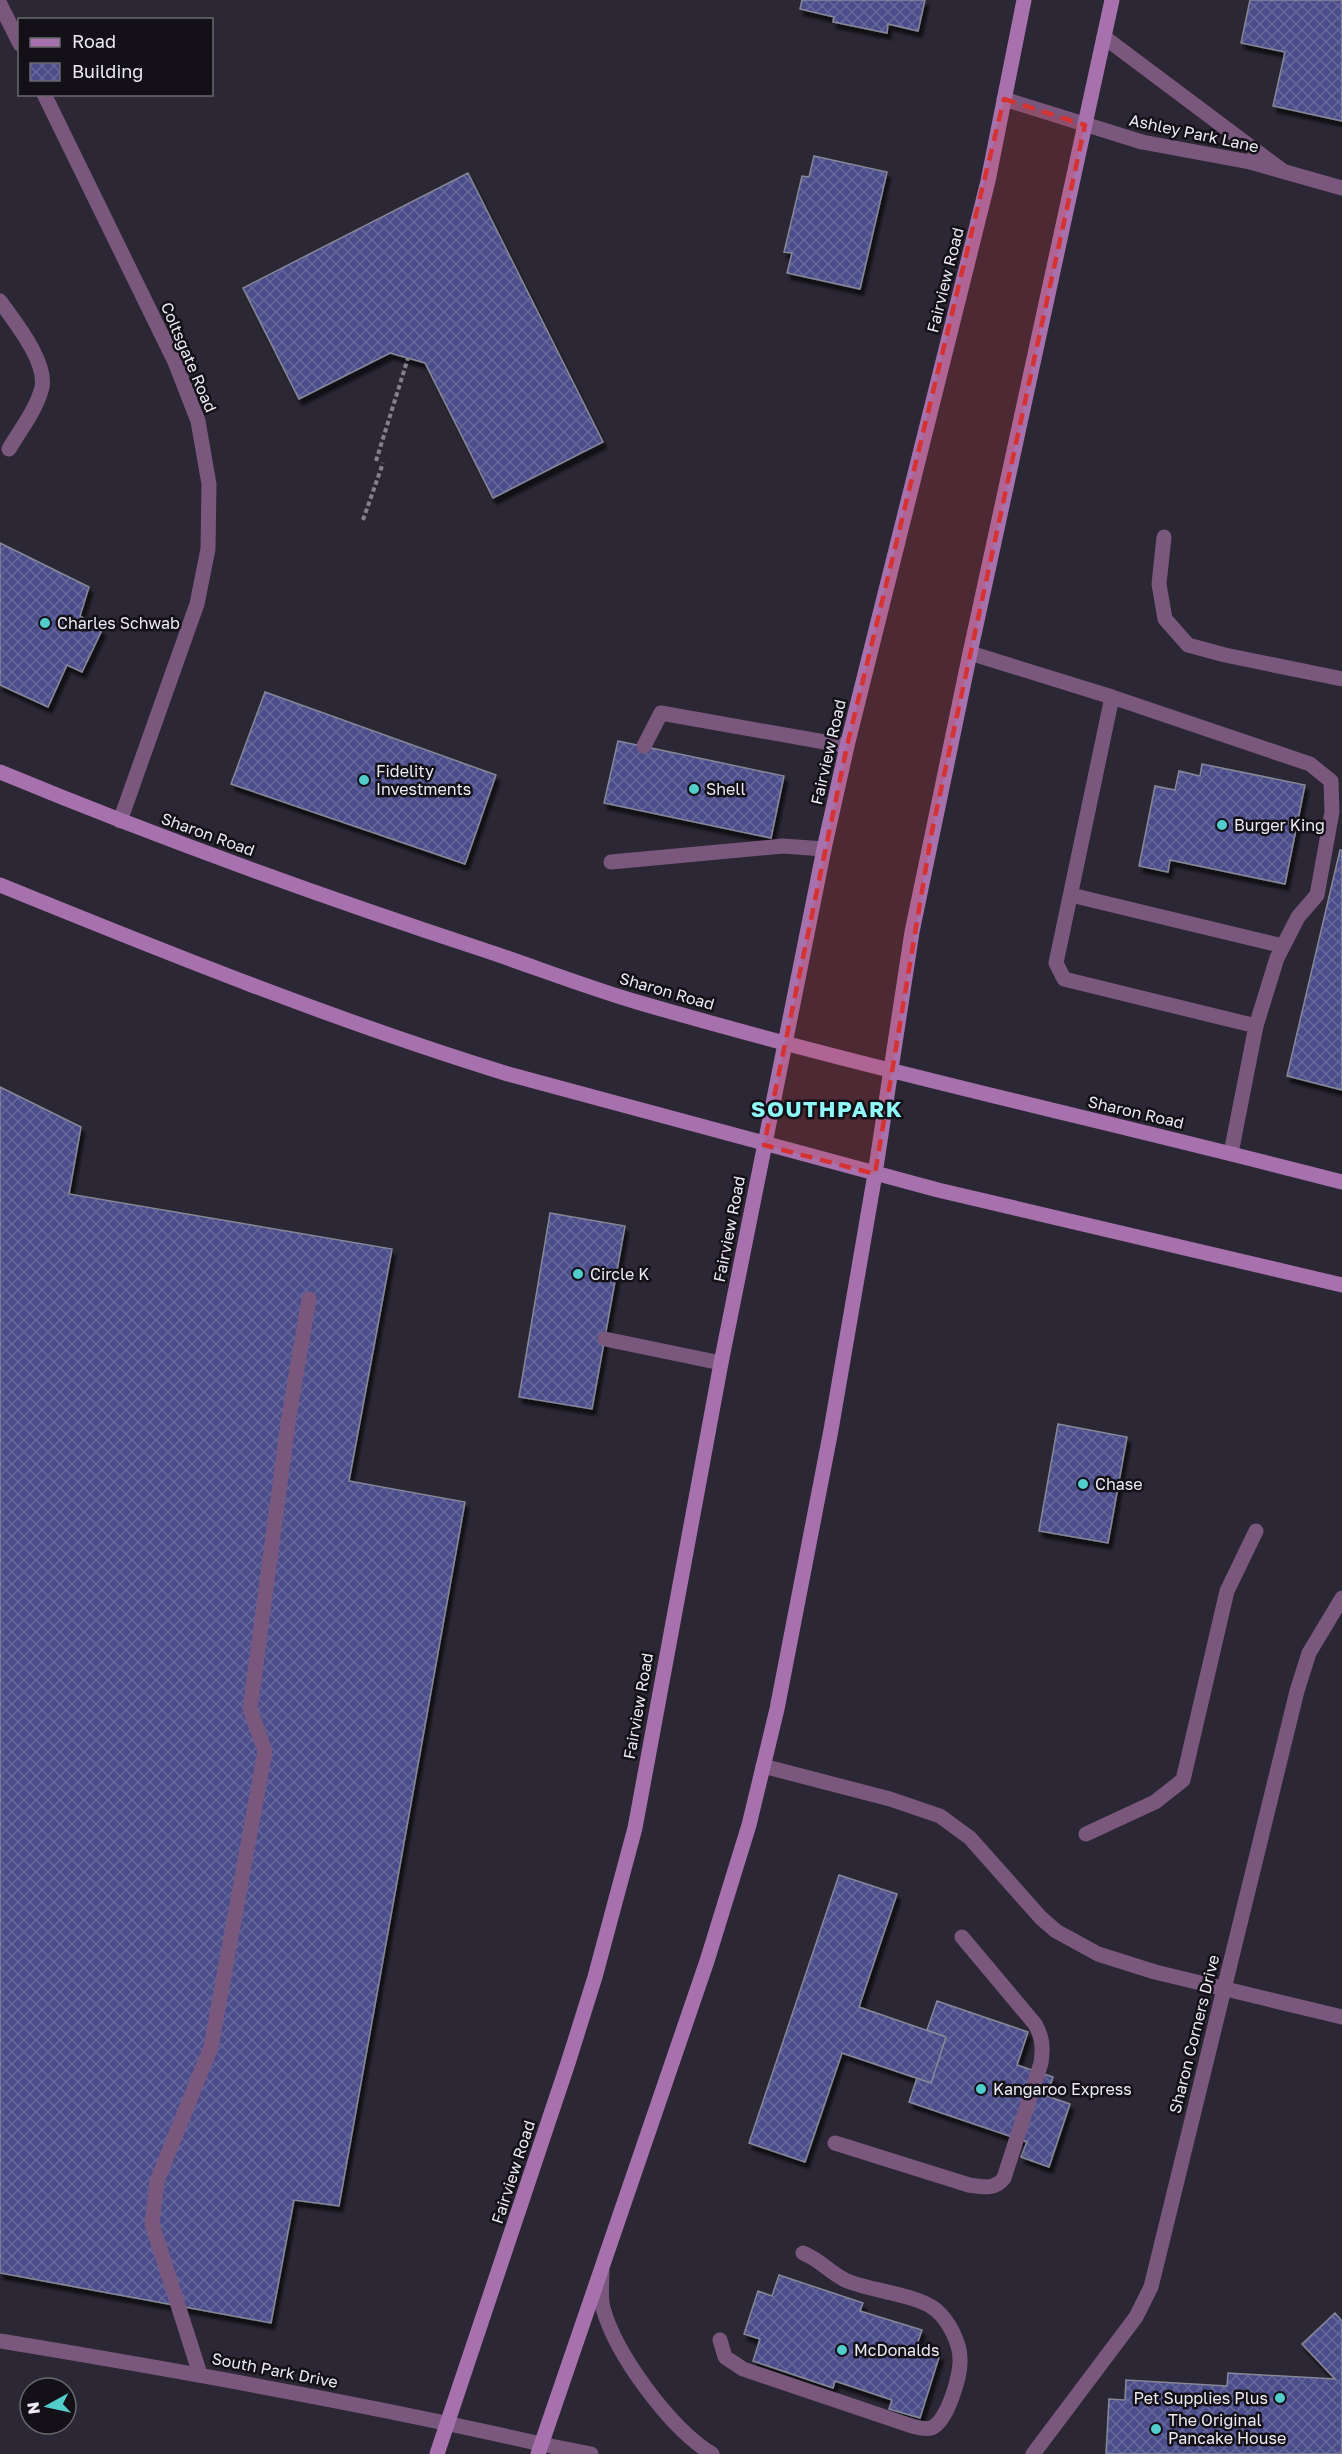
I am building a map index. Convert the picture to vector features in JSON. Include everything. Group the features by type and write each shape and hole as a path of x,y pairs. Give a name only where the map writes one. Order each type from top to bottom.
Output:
{"main road":[{"name":"Fairview Road","path":"437,2454 568,2063 620,1889 635,1828 721,1363 824,849 847,746 988,182 1024,0"},
{"path":"540,2449 707,1961 749,1825 777,1710 801,1594 875,1173 912,932 970,652 1112,0"},
{"name":"Sharon Road","path":"0,772 120,821 347,905 622,997 784,1043 987,1096 1231,1153 1342,1182"},
{"path":"0,885 238,979 458,1059 555,1088 764,1145 1029,1213 1342,1285"}],"street":[{"path":"0,4 18,40"},
{"path":"1104,37 1286,172"},
{"name":"Coltsgate Road","path":"45,96 175,362 198,421 209,484 208,549 197,604 120,821"},
{"name":"Ashley Park Lane","path":"1004,99 1142,142 1250,162 1342,188"},
{"path":"0,301 28,341 41,371 42,386 37,401 9,449"},
{"path":"1164,537 1159,584 1165,619 1188,645 1342,679"},
{"path":"970,652 1310,764 1331,781 1332,812 1317,895 1298,917 1277,957 1256,1026 1231,1153"},
{"path":"1112,697 1056,963 1064,979 1256,1026"},
{"path":"644,746 661,713 847,746"},
{"path":"611,862 783,846 824,849"},
{"path":"1071,895 1283,946"},
{"path":"200,2374 152,2224 157,2181 211,2047 266,1751 250,1709 289,1416 309,1299"},
{"path":"604,1340 721,1363"},
{"path":"1086,1834 1155,1802 1184,1780 1227,1591 1256,1531"},
{"name":"Sharon Corners Drive","path":"1033,2454 1145,2303 1157,2268 1223,1988 1303,1670 1309,1653 1342,1598"},
{"path":"763,1766 890,1799 940,1816 970,1838 1041,1918 1073,1942 1125,1964 1342,2017"},
{"path":"836,2143 969,2185 992,2187 999,2185 1004,2178 1041,2063 1043,2047 1041,2035 1035,2024 962,1936"},
{"path":"720,2340 725,2357 743,2369 925,2429 938,2425 944,2419 950,2404 960,2359 955,2339 943,2318 935,2309 922,2303 846,2280 831,2272 817,2259 803,2253"},
{"path":"602,2269 603,2308 623,2351 640,2379 670,2418 689,2437 712,2454"},
{"name":"South Park Drive","path":"0,2341 200,2374 449,2423 540,2449"},
{"path":"540,2449 591,2454"}],"path":[{"path":"376,461 408,358"},
{"path":"363,520 383,463"}],"highlighted area":[{"path":"1004,99 1085,125 932,831 875,1174 764,1145 847,746"}],"building":[{"path":"802,0 925,0 918,31 888,24 887,33 833,22 834,17 800,9"},
{"path":"1250,0 1342,0 1342,121 1273,106 1285,52 1241,43"},
{"path":"814,156 887,172 860,289 787,273 792,253 784,252 802,176 809,177"},
{"path":"468,173 603,442 493,498 425,363 390,353 299,399 243,288"},
{"name":"Charles Schwab","path":"0,543 89,587 80,616 102,630 82,672 67,665 48,707 0,685"},
{"name":"Fidelity Investments","path":"265,692 496,775 465,864 231,784"},
{"name":"Shell","path":"618,741 784,776 771,838 604,803"},
{"name":"Burger King","path":"1202,764 1305,785 1285,884 1170,860 1168,872 1139,866 1155,786 1175,790 1179,771 1200,776"},
{"path":"1340,850 1342,850 1342,1090 1287,1076"},
{"path":"0,1087 81,1127 69,1194 392,1249 349,1481 465,1502 339,2206 294,2200 271,2323 0,2273"},
{"name":"Circle K","path":"550,1213 625,1226 592,1409 519,1397"},
{"name":"Chase","path":"1058,1424 1127,1437 1108,1543 1039,1531"},
{"path":"839,1875 897,1894 859,2007 946,2037 931,2083 842,2053 805,2162 749,2143"},
{"name":"Kangaroo Express","path":"937,2001 1028,2032 1017,2065 1053,2077 1047,2096 1070,2104 1049,2167 1021,2157 1027,2142 909,2102 917,2078 931,2083 946,2037 927,2030"},
{"name":"McDonalds","path":"779,2275 863,2303 860,2311 922,2330 916,2347 940,2354 920,2418 889,2409 892,2400 835,2381 833,2388 753,2361 760,2339 744,2334 758,2291 772,2296"},
{"path":"1335,2313 1342,2321 1342,2454 1106,2454 1109,2399 1125,2400 1126,2380 1227,2386 1228,2373 1335,2379 1302,2344"}],"place":[{"name":"Charles Schwab","path":"45,623"},
{"name":"Fidelity Investments","path":"364,780"},
{"name":"Shell","path":"694,789"},
{"name":"Burger King","path":"1222,825"},
{"name":"Circle K","path":"578,1274"},
{"name":"Chase","path":"1083,1484"},
{"name":"Kangaroo Express","path":"981,2089"},
{"name":"McDonalds","path":"842,2350"},
{"name":"Pet Supplies Plus","path":"1280,2398"},
{"name":"The Original Pancake House","path":"1156,2429"}],"district":[{"name":"SOUTHPARK","path":"827,1108"}]}
